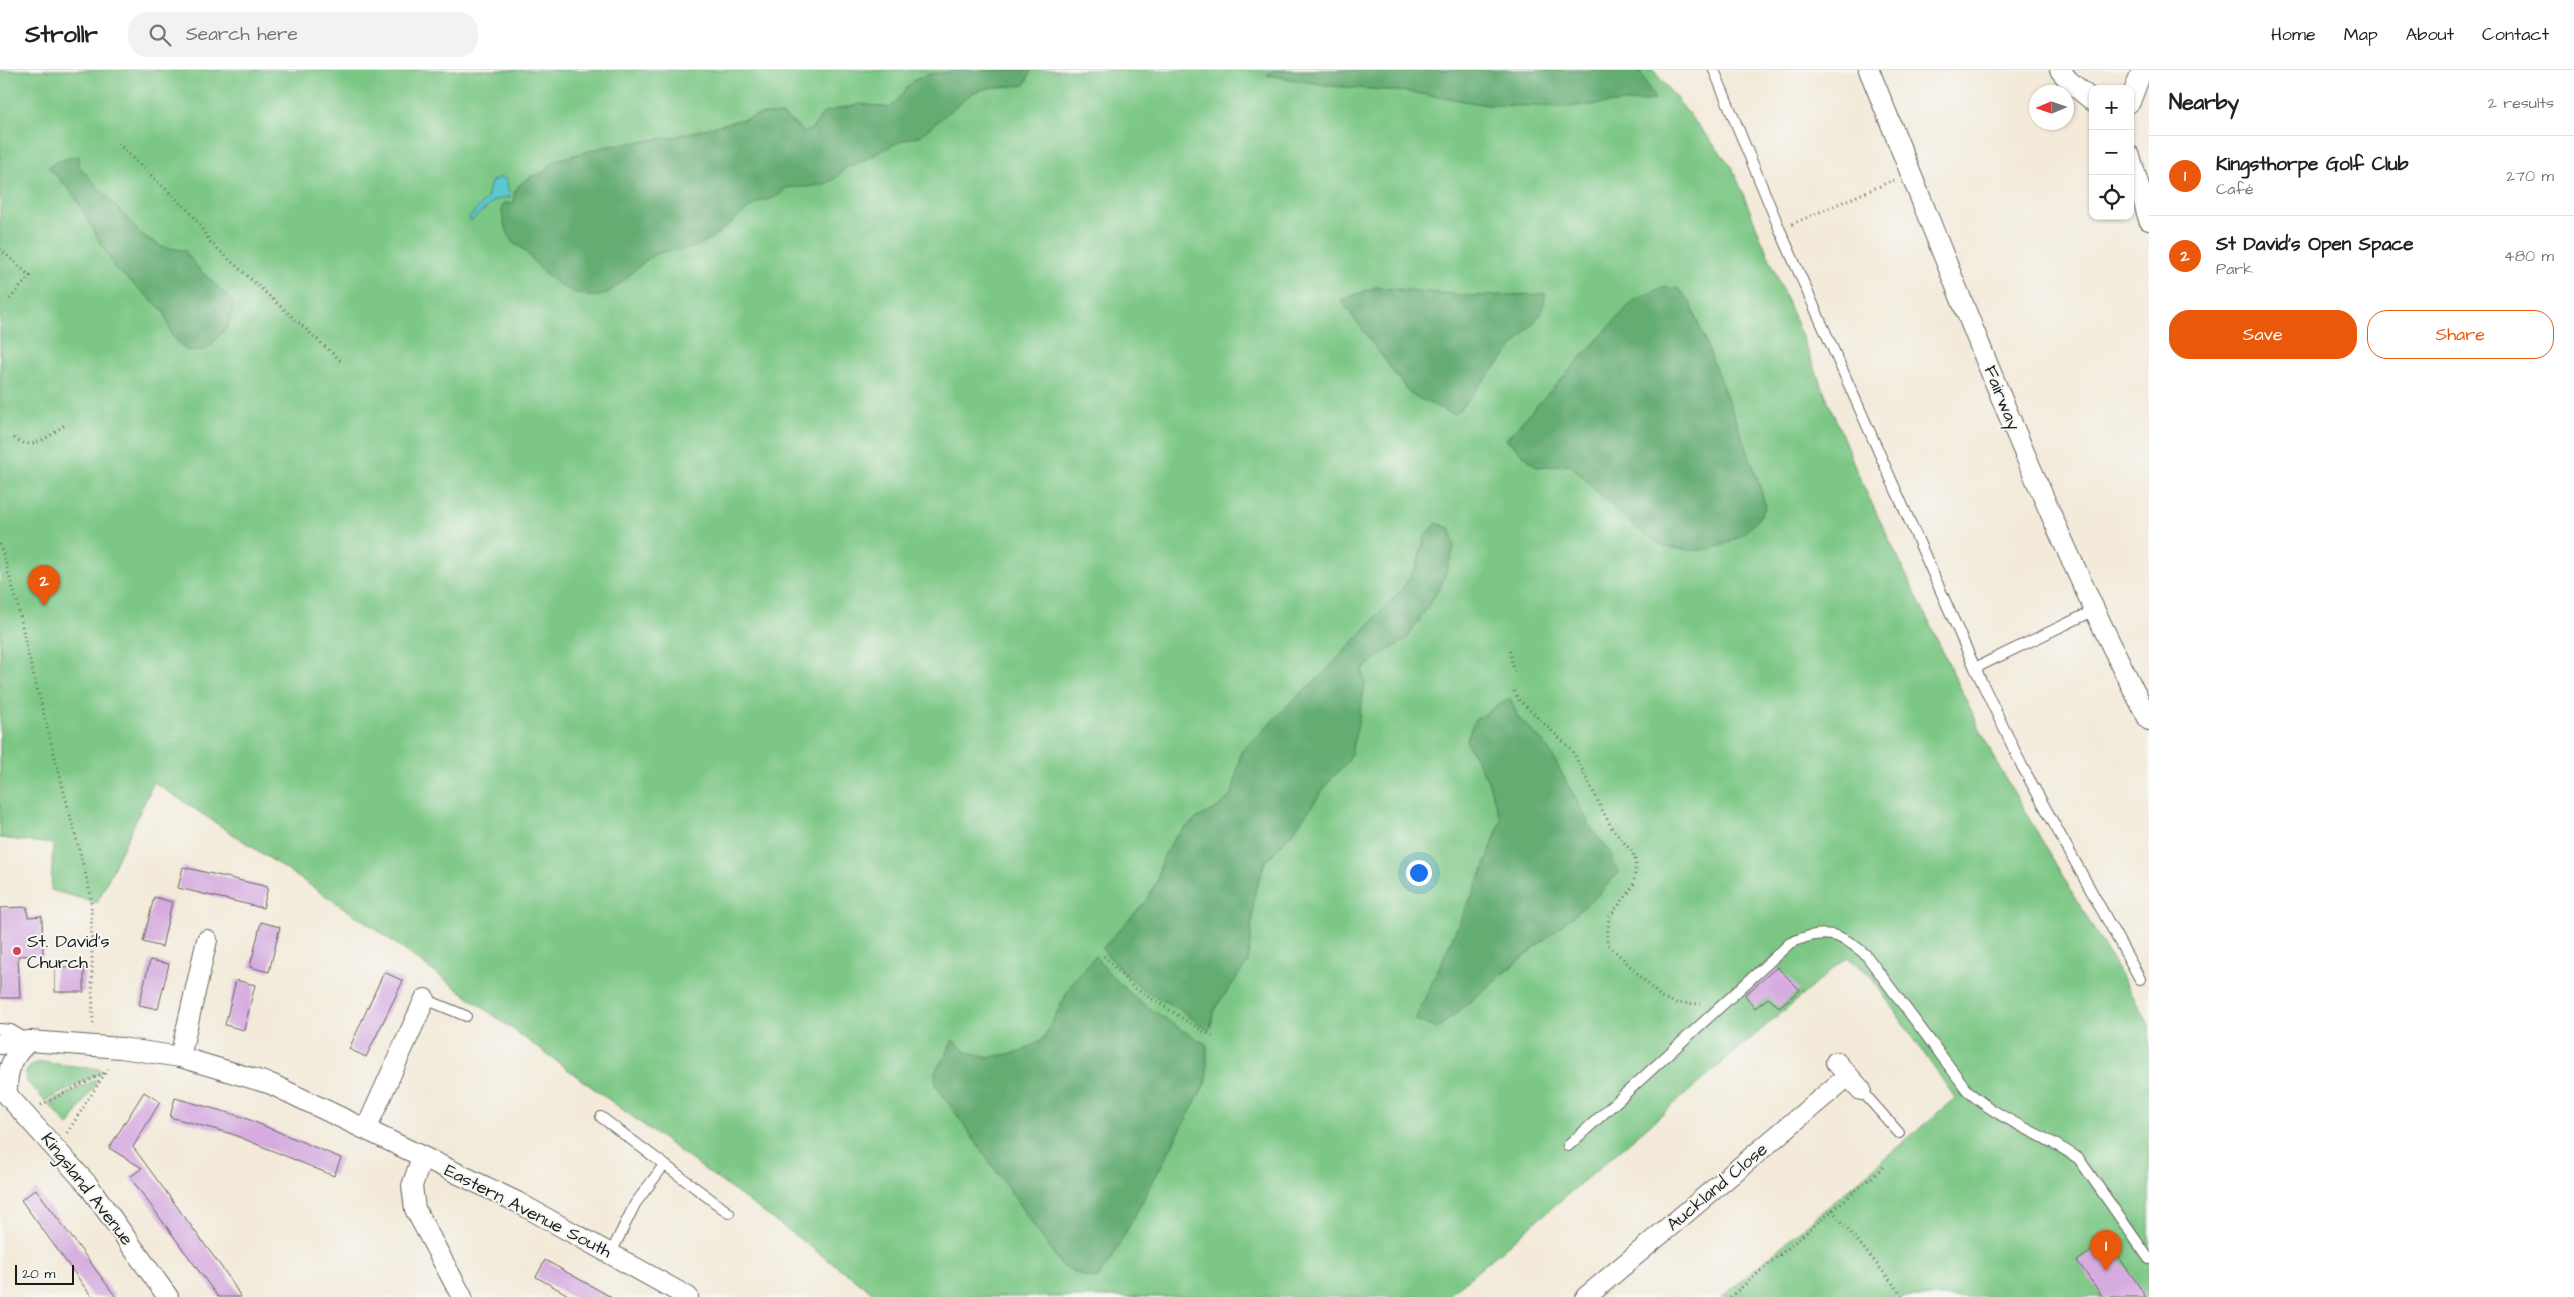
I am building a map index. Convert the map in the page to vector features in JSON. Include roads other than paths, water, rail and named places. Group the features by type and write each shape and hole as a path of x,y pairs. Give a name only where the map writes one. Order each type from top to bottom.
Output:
{"street":[{"name":"Fairway","path":"1869,70 2050,514 2093,611 2149,720"},
{"path":"2060,70 2068,81 2089,98"},
{"path":"2134,91 2142,70"},
{"path":"2134,169 2149,220"},
{"path":"180,1057 207,940"},
{"path":"366,1129 425,999"},
{"path":"3,1090 11,1063 23,1046 30,1041"},
{"name":"Eastern Avenue South","path":"0,1044 30,1041 121,1048 180,1057 271,1084 517,1202 612,1253 688,1297"},
{"name":"Auckland Close","path":"1586,1297 1848,1076"},
{"name":"Kingsland Avenue","path":"3,1090 26,1112 88,1185 168,1297"},
{"path":"422,1157 412,1186 415,1209 462,1297"}],"lane":[{"path":"1714,70 1780,230 1975,668 2022,766 2140,979"},
{"path":"1975,668 2093,611"},
{"path":"1568,1146 1790,943 1805,936 1820,933 1834,935 1850,942 1866,955 1967,1090 1982,1104 2064,1148 2079,1159 2149,1260"},
{"path":"425,999 466,1016"},
{"path":"0,1029 11,1030 30,1041"},
{"path":"1848,1076 1899,1133"},
{"path":"600,1117 729,1213"},
{"path":"612,1253 635,1204 664,1165"}],"water":[{"path":"499,177 506,179 510,197 495,200 471,221 469,218 487,198 491,182"}],"place":[{"name":"St David's Open Space","path":"44,606"},
{"name":"St. David's Church","path":"17,951"},
{"name":"Kingsthorpe Golf Club","path":"2106,1271"}]}
